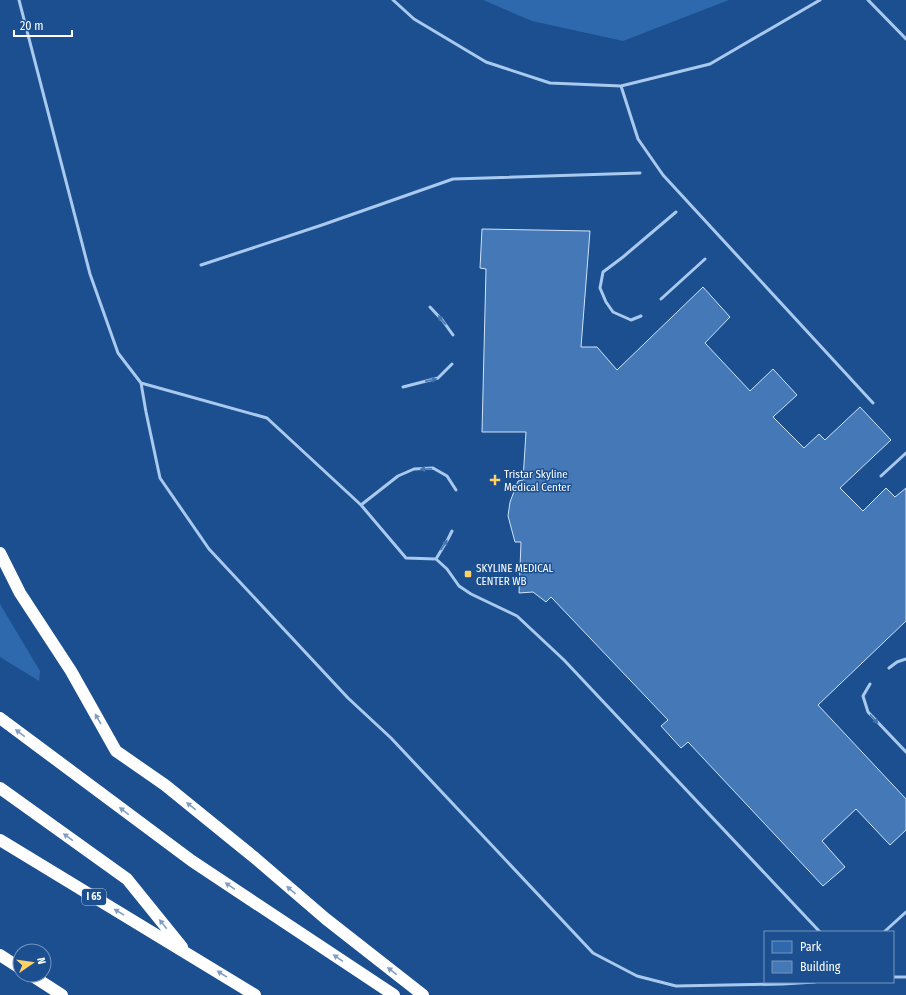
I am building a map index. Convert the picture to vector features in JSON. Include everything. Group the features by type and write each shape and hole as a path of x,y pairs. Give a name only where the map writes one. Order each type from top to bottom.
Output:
{"highway":[{"path":"0,553 20,593 71,671 116,751 165,785 255,858 326,920 423,995"},
{"path":"0,718 192,861 394,995"},
{"path":"0,788 127,879 188,954"},
{"name":"I 65","path":"0,840 255,995"},
{"path":"0,955 12,963"},
{"path":"43,983 62,995"}],"lane":[{"path":"19,0 90,274 118,354 141,383 160,478 209,549 348,698 391,738 593,953 637,976 676,986 799,983"},
{"path":"393,0 414,19 486,62 550,83 622,86 710,64 820,0"},
{"path":"868,0 906,39"},
{"path":"622,86 638,138 663,175 873,403"},
{"path":"201,265 322,225 453,179 640,173"},
{"path":"641,316 631,320 613,312 606,302 600,288 603,272 676,212"},
{"path":"661,299 705,259"},
{"path":"430,307 453,334"},
{"path":"403,387 438,378 452,364"},
{"path":"141,383 267,418 361,505 406,558 436,559 447,569 459,586 471,594 517,616 564,660 819,931"},
{"path":"880,476 906,453"},
{"path":"361,505 398,476 414,469 433,468 447,476 456,490"},
{"path":"436,559 452,531"},
{"path":"889,668 897,662 906,659"},
{"path":"870,684 863,696 868,712 906,752"},
{"path":"885,931 906,912"},
{"path":"894,977 906,977"}],"green space":[{"path":"483,0 729,0 623,41 532,21"},
{"path":"0,604 40,671 39,681 0,657"}],"building":[{"path":"482,229 590,231 581,347 597,347 617,370 703,287 730,317 705,343 750,391 773,369 797,395 773,417 804,448 819,434 825,440 860,407 891,440 840,488 863,511 886,488 895,497 906,488 906,621 818,705 906,799 906,830 890,845 856,809 822,841 845,867 823,886 688,742 681,748 661,726 668,720 551,597 546,602 533,592 519,593 521,542 515,542 508,516 510,502 518,481 523,480 526,432 482,432 486,269 480,268"}],"place":[{"name":"Tristar Skyline Medical Center","path":"495,480"},
{"name":"SKYLINE MEDICAL CENTER WB","path":"468,574"}]}
